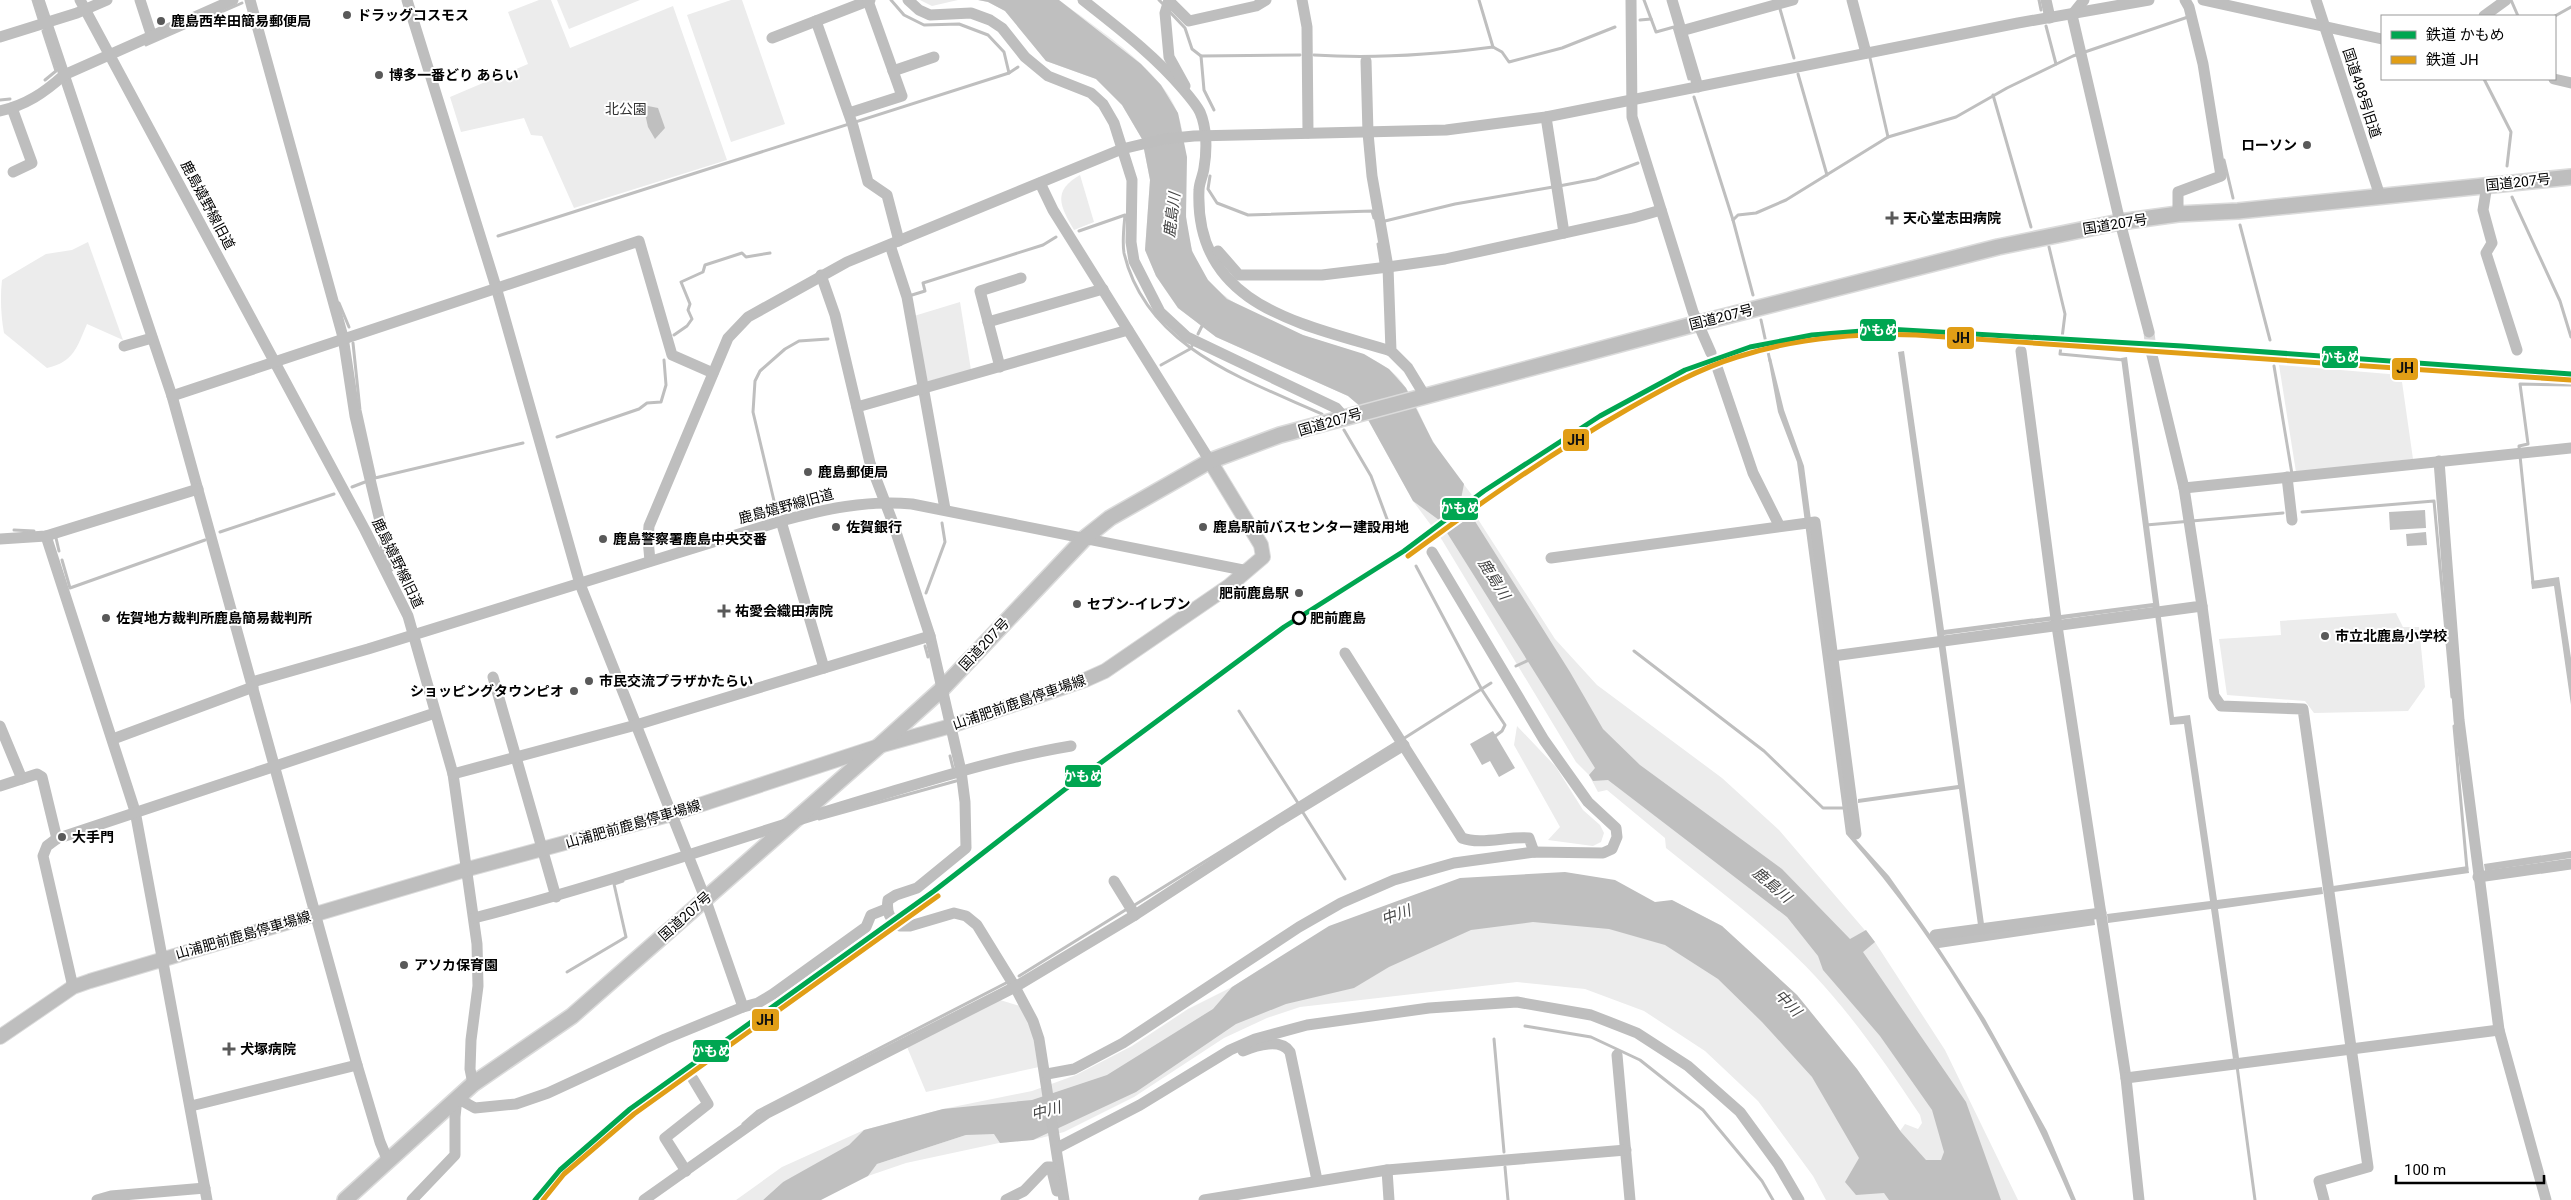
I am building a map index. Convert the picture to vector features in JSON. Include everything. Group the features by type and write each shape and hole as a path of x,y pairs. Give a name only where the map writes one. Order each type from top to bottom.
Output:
{"highway":[{"name":"国道207号","path":"345,1200 473,1084 572,1016 879,746 942,689 1086,537 1118,513 1210,462 1280,435 1699,323 1998,247 2120,222 2178,214 2571,177"}],"main road":[{"name":"山浦肥前鹿島停車場線","path":"0,1037 73,987 161,959 468,869 672,814 879,746 951,726 1085,680 1105,671 1248,571 1263,558 1261,545 1210,462"}],"street":[{"path":"39,0 172,396 276,764 358,1065 380,1142 388,1161"},
{"path":"0,37 46,22 82,4 107,0"},
{"path":"140,0 152,37"},
{"path":"0,111 12,108 43,94 64,75 233,0"},
{"path":"250,0 343,337 355,416 384,538 390,577"},
{"path":"407,0 496,287 580,584 705,898 743,1007"},
{"path":"772,38 869,0 902,96 851,120"},
{"path":"908,0 919,10 930,15 971,13 990,20 1002,28 1025,57 1048,76 1091,93 1103,104 1114,123 1132,180 1131,242 1134,261 1160,312 1187,336 1350,416"},
{"path":"1083,0 1162,65 1200,112 1200,135 1204,167 1199,190 1201,225 1208,252 1218,269 1234,286 1252,300 1296,321 1391,351 1408,368 1425,396"},
{"path":"1188,95 1182,78 1169,56 1165,13 1169,1 1190,21 1256,6 1266,0"},
{"path":"1302,0 1307,27 1308,133"},
{"path":"1631,0 1632,117 1693,312 1711,353"},
{"path":"1672,0 1698,87"},
{"path":"1682,31 1793,0"},
{"path":"1852,0 1866,53"},
{"path":"2046,0 2050,18"},
{"path":"2072,15 2084,0"},
{"path":"650,561 648,538 650,526 728,338 737,326 821,275 1122,149 1200,135 1446,130 1546,117 1866,53 2072,15 2106,4 2148,0"},
{"path":"2178,214 2178,192 2222,176 2203,64 2185,0"},
{"path":"2203,0 2381,39"},
{"name":"国道498号旧道","path":"2316,0 2380,196"},
{"path":"2485,15 2506,0"},
{"name":"鹿島嬉野線旧道","path":"82,4 390,577 408,616 413,635 781,521 832,507 883,502 945,509 1248,571"},
{"path":"2072,15 2120,222 2149,332"},
{"path":"816,21 851,120 868,182 887,195 894,243 907,297 945,509"},
{"path":"893,71 934,57"},
{"path":"1366,61 1368,133 1372,176 1388,267 1391,351"},
{"path":"2556,79 2571,83"},
{"path":"12,108 32,163 14,172"},
{"path":"1546,117 1564,233"},
{"path":"1040,184 1053,210 1210,462"},
{"path":"2487,185 2483,210 2492,243 2486,254 2516,350"},
{"path":"1218,251 1239,275 1322,275 1446,259 1661,210"},
{"path":"172,396 267,366 274,360 343,337 639,241 672,354 713,373"},
{"path":"821,275 835,315 870,463 883,502 893,523 930,636 961,771 965,802 966,848 917,888 896,895 888,900 886,909 889,917 900,926 910,926 954,913 966,916 977,925 1015,987 1033,1021 1047,1077 1064,1200"},
{"path":"1000,367 980,292 1021,278"},
{"path":"988,322 1103,289"},
{"path":"857,407 1128,330"},
{"path":"124,346 152,338"},
{"path":"2021,351 2058,626 2126,1078 2139,1200"},
{"path":"2152,351 2190,521 2214,696 2221,706 2304,709 2350,1049 2368,1166 2318,1181 2324,1200"},
{"path":"1716,367 1752,473 1779,526"},
{"path":"2184,488 2571,448"},
{"path":"2439,461 2459,720 2499,1030 2546,1200"},
{"path":"2292,477 2292,520"},
{"path":"1,536 46,536 198,490"},
{"path":"781,521 824,668"},
{"path":"1552,558 1815,522 1856,834"},
{"path":"46,536 113,739 134,812 206,1194 111,1196 97,1200"},
{"path":"1047,1077 1074,1069 1123,1043 1299,927 1341,903 1394,880 1454,862 1534,852 1603,853 1612,849 1617,837 1616,828 1588,802 1544,740 1432,552"},
{"path":"1833,656 2202,606"},
{"path":"113,739 253,684 413,635 453,774 468,869 474,918 478,986 471,1040 470,1069 473,1084"},
{"path":"453,774 636,725 930,636"},
{"path":"1346,653 1462,838 1470,841 1513,836 1529,838 1534,852"},
{"path":"493,677 556,897"},
{"path":"73,987 43,856 47,846 64,836 435,712"},
{"path":"0,726 22,779"},
{"path":"644,1200 683,1167 767,1112 1015,987 1404,745"},
{"path":"474,918 556,897 793,821 961,771 1029,753 1071,746"},
{"path":"0,786 37,774 42,777 64,836"},
{"path":"2478,877 2571,864"},
{"path":"1114,881 1135,914"},
{"path":"412,1200 455,1155 455,1117 458,1098 475,1108 516,1104 548,1093 664,1039 743,1007 758,1003 866,927 871,915 886,909"},
{"path":"1935,935 2101,913"},
{"path":"1057,1145 1140,1105 1216,1059 1255,1039 1307,1025 1429,1008 1516,1002 1591,1015 1637,1033 1688,1066 1740,1112 1778,1164 1799,1200"},
{"path":"2126,1078 2499,1030"},
{"path":"1216,1059 1225,1058 1250,1048 1280,1043 1286,1046 1290,1052 1317,1180"},
{"path":"1617,1055 1630,1200"},
{"path":"190,1106 358,1065"},
{"path":"683,1167 665,1138 708,1104 693,1079"},
{"path":"1204,1200 1387,1170 1626,1150"},
{"path":"1006,1200 1024,1191 1047,1167 1051,1167 1058,1197 1064,1200"},
{"path":"1387,1170 1389,1200"}],"green space":[{"name":"北公園","path":"539,0 551,0 570,48 673,6 727,160 574,208 542,136 531,135 524,118 461,132 450,97 528,64 508,12"},
{"path":"557,0 640,0 569,29"},
{"path":"731,0 742,0 785,124 731,142 687,15"},
{"path":"920,0 958,0 932,6"},
{"path":"978,0 1016,0 1141,104 1164,271 1343,373 1602,761 1789,905 1948,1116 1977,1200 1935,1200 1672,900 1722,926 1797,995 1857,1069 1900,1131 1905,1124 1918,1129 1922,1123 1920,1115 1883,1061 1830,992 1798,958 1762,925 1666,848 1665,838 1607,790 1598,792 1589,775 1576,762 1442,540 1413,501 1361,407 1348,396 1216,337 1178,308 1156,276 1145,250 1150,180 1142,139 1122,105 1096,79 1046,61 1005,11 988,2"},
{"path":"1059,0 1144,66 1159,82 1170,98 1178,114 1183,135 1187,222 1190,243 1197,263 1209,281 1228,298 1266,320 1291,331 1367,357 1387,368 1395,375 1414,402 1438,449 1477,502 1474,513 1555,639 1597,685 1722,778 1779,830 1875,942 1945,1050 2018,1200 1995,1200 1857,966 1595,731 1408,413 1191,287 1180,183"},
{"path":"1080,175 1094,222 1074,230 1065,214 1061,200 1065,187"},
{"path":"88,242 123,340 87,324 69,358 47,368 4,333 1,306 2,280 46,254 72,250"},
{"path":"960,302 971,370 926,382 914,316"},
{"path":"2279,365 2401,375 2413,459 2296,472"},
{"path":"2396,613 2403,627 2419,627 2425,687 2408,711 2314,713 2305,701 2227,695 2219,639 2281,635 2280,621"},
{"path":"1517,726 1556,767 1583,810 1600,825 1604,833 1601,842 1593,846 1548,840 1560,827 1514,745"},
{"path":"1494,901 1729,957 1909,1200 1826,1200 1813,1176 1758,1101 1705,1051 1644,1011 1585,989 1517,982 1300,1007 1267,1018 1224,1038 1134,1097 1064,1132 1033,1140 999,1143 906,1163 868,1176 877,1164 966,1135 1014,1125 1233,1016"},
{"path":"1262,968 1220,1011 1118,1081 783,1182 763,1200 736,1200 782,1167 864,1130 943,1109 1032,1091 1076,1075 1132,1046 1188,1009 1232,987"},
{"path":"1000,1000 1020,1006 1033,1031 1039,1067 926,1092 907,1047"}],"water":[{"path":"978,0 1059,0 1141,64 1161,85 1178,113 1187,157 1186,217 1192,251 1208,280 1227,299 1303,335 1364,354 1389,369 1406,388 1433,442 1464,484 1461,499 1570,672 1603,729 1640,765 1782,869 1850,939 1866,930 1875,942 1863,952 1966,1102 2001,1200 1889,1200 1884,1193 1856,1195 1845,1182 1859,1158 1812,1077 1762,1022 1718,979 1665,945 1609,929 1533,922 1471,930 1389,967 1354,988 1286,1004 1236,1024 1136,1092 1033,1140 1000,1143 994,1134 966,1135 877,1164 868,1176 821,1200 763,1200 783,1182 849,1145 864,1130 943,1109 1032,1100 1107,1075 1213,1009 1232,987 1329,926 1460,878 1565,872 1615,880 1655,902 1672,900 1722,926 1797,995 1857,1069 1901,1132 1926,1160 1941,1160 1944,1152 1932,1110 1880,1036 1823,970 1818,956 1787,917 1608,780 1593,781 1589,775 1595,768 1439,520 1413,501 1361,407 1348,396 1216,337 1178,308 1156,276 1145,250 1150,180 1142,139 1122,105 1096,79 1046,61 1005,11 988,2"},
{"path":"643,105 658,108 665,128 655,139 648,127"},
{"path":"1904,351 1944,630 2153,603 2121,358 2127,357 2174,717 2190,715 2217,900 2322,887 2323,894 2218,909 2239,1058 2233,1059 2211,909 2108,923 2107,914 2210,901 2184,724 2170,725 2154,607 1944,635 1984,924 1978,925 1959,789 1858,803 1858,799 1958,785 1898,352"},
{"path":"1768,358 1771,358 1784,410 1804,466 1852,835 1889,876 1934,940 2094,917 2095,925 1939,948 1985,1019 2047,1131 2076,1200 2071,1200 2026,1103 1973,1008 1913,918 1881,875 1846,834 1797,462 1778,412"},
{"path":"2425,510 2426,528 2390,530 2389,512"},
{"path":"2426,532 2427,545 2407,546 2406,534"},
{"path":"2559,577 2571,658 2571,705 2554,586 2532,589 2531,581"},
{"path":"1493,731 1515,768 1499,777 1490,761 1482,765 1470,744"},
{"path":"2571,851 2571,858 2485,871 2484,864"},
{"path":"2468,866 2469,873 2334,892 2333,886"}],"waterway":[{"path":"33,0 39,19"},
{"path":"891,0 904,15 924,25 959,24 988,35 1004,52 1009,73"},
{"path":"1159,0 1164,5"},
{"path":"1479,0 1493,47"},
{"path":"1644,0 1656,32 1674,27 1689,79"},
{"path":"2039,0 2041,10"},
{"path":"2511,0 2518,15"},
{"path":"146,45 242,3"},
{"path":"2556,15 2571,7"},
{"path":"1780,9 1794,58"},
{"path":"1168,10 1185,28 1192,49 1201,56 1300,55"},
{"path":"1733,220 1738,215 1756,213 1786,200 1888,137 1956,117 2007,88 2073,56 2188,17"},
{"path":"1640,20 1651,19"},
{"path":"2046,26 2056,64"},
{"path":"1314,55 1404,56 1493,47 1502,52 1509,62 1562,48 1615,27"},
{"path":"43,31 56,71 45,80"},
{"path":"1201,56 1204,90 1214,110"},
{"path":"1870,58 1888,137"},
{"path":"498,236 1009,73 1018,67"},
{"path":"1798,74 1827,175"},
{"path":"2485,80 2511,132 2507,166"},
{"path":"1993,95 2031,227"},
{"path":"1694,97 1733,220 1753,295"},
{"path":"0,100 10,99"},
{"path":"2224,160 2233,198"},
{"path":"1559,186 1596,179 1638,163"},
{"path":"1210,176 1208,189 1217,203 1248,215 1372,211 1374,218"},
{"path":"1385,221 1455,204 1553,187"},
{"path":"2512,197 2560,301 2571,337"},
{"path":"1079,231 1125,215 1124,253 1136,285 1153,313 1176,336 1202,356 1261,387 1322,414"},
{"path":"2240,225 2270,340"},
{"path":"912,295 925,291 923,283 1043,245 1056,237"},
{"path":"1378,244 1381,263"},
{"path":"2049,247 2065,314 2060,354 2124,360"},
{"path":"674,335 687,326 692,319 688,310 690,304 681,282 703,272 705,265 742,253 746,257 770,253"},
{"path":"339,303 349,327"},
{"path":"1761,320 1770,361"},
{"path":"1198,334 1203,324"},
{"path":"775,505 753,412 755,381 760,371 785,349 799,341 828,339"},
{"path":"353,343 360,410 375,478 523,443"},
{"path":"1161,365 1190,349 1192,346"},
{"path":"557,437 639,409 647,403 661,402 666,385 664,360"},
{"path":"2274,366 2292,474"},
{"path":"2533,583 2519,446 2528,444 2520,384 2571,385"},
{"path":"1344,430 1371,476 1387,519 1393,529"},
{"path":"352,487 365,482"},
{"path":"220,532 334,494"},
{"path":"2302,512 2434,501 2452,697"},
{"path":"2146,525 2283,513"},
{"path":"926,593 945,542 942,523"},
{"path":"14,530 34,531"},
{"path":"56,538 59,551"},
{"path":"62,560 70,588 205,540"},
{"path":"1416,566 1482,690 1505,725 1502,731 1494,737"},
{"path":"925,646 928,657"},
{"path":"1634,651 1764,751 1823,808 1844,808"},
{"path":"1516,666 1531,659"},
{"path":"1403,739 1491,683"},
{"path":"1239,711 1298,803"},
{"path":"2454,726 2467,869"},
{"path":"1133,906 1397,742"},
{"path":"950,756 953,768"},
{"path":"819,819 956,781"},
{"path":"1302,811 1345,879"},
{"path":"567,972 626,937 614,884 623,881"},
{"path":"1019,976 1127,909"},
{"path":"743,1124 758,1111 1006,983"},
{"path":"1525,1026 1591,1037 1640,1060 1703,1110 1762,1181 1773,1200"},
{"path":"1494,1039 1504,1152"},
{"path":"2237,1066 2255,1200"},
{"path":"1505,1167 1508,1200"}],"tunnel":[{"path":"2149,332 2151,351"}],"rail line":[{"name":"かもめ","path":"535,1200 560,1170 630,1109 934,891 1064,790 1284,627 1404,551 1484,491 1600,416 1685,370 1750,347 1812,335 1887,329 2182,346 2571,374"},
{"name":"JH","path":"1408,556 1543,461 1654,394 1695,373 1737,357 1780,346 1825,338 1916,335 2571,380"},
{"name":"JH","path":"543,1200 564,1174 634,1114 938,896"}],"place":[{"name":"ドラッグコスモス","path":"347,15"},
{"name":"鹿島西牟田簡易郵便局","path":"161,21"},
{"name":"博多一番どり あらい","path":"379,75"},
{"name":"ローソン","path":"2307,145"},
{"name":"天心堂志田病院","path":"1892,218"},
{"name":"鹿島郵便局","path":"808,472"},
{"name":"佐賀銀行","path":"836,527"},
{"name":"鹿島駅前バスセンター建設用地","path":"1203,527"},
{"name":"鹿島警察署鹿島中央交番","path":"603,539"},
{"name":"肥前鹿島駅","path":"1299,593"},
{"name":"セブン-イレブン","path":"1077,604"},
{"name":"祐愛会織田病院","path":"724,611"},
{"name":"佐賀地方裁判所鹿島簡易裁判所","path":"106,618"},
{"name":"肥前鹿島","path":"1299,618"},
{"name":"市立北鹿島小学校","path":"2325,636"},
{"name":"市民交流プラザかたらい","path":"589,681"},
{"name":"ショッピングタウンピオ","path":"574,691"},
{"name":"大手門","path":"62,837"},
{"name":"アソカ保育園","path":"404,965"},
{"name":"犬塚病院","path":"229,1049"}],"water label":[{"name":"鹿島川","path":"1172,215"},
{"name":"鹿島川","path":"1494,579"},
{"name":"鹿島川","path":"1772,885"},
{"name":"中川","path":"1396,915"},
{"name":"中川","path":"1788,1003"},
{"name":"中川","path":"1046,1111"}]}
